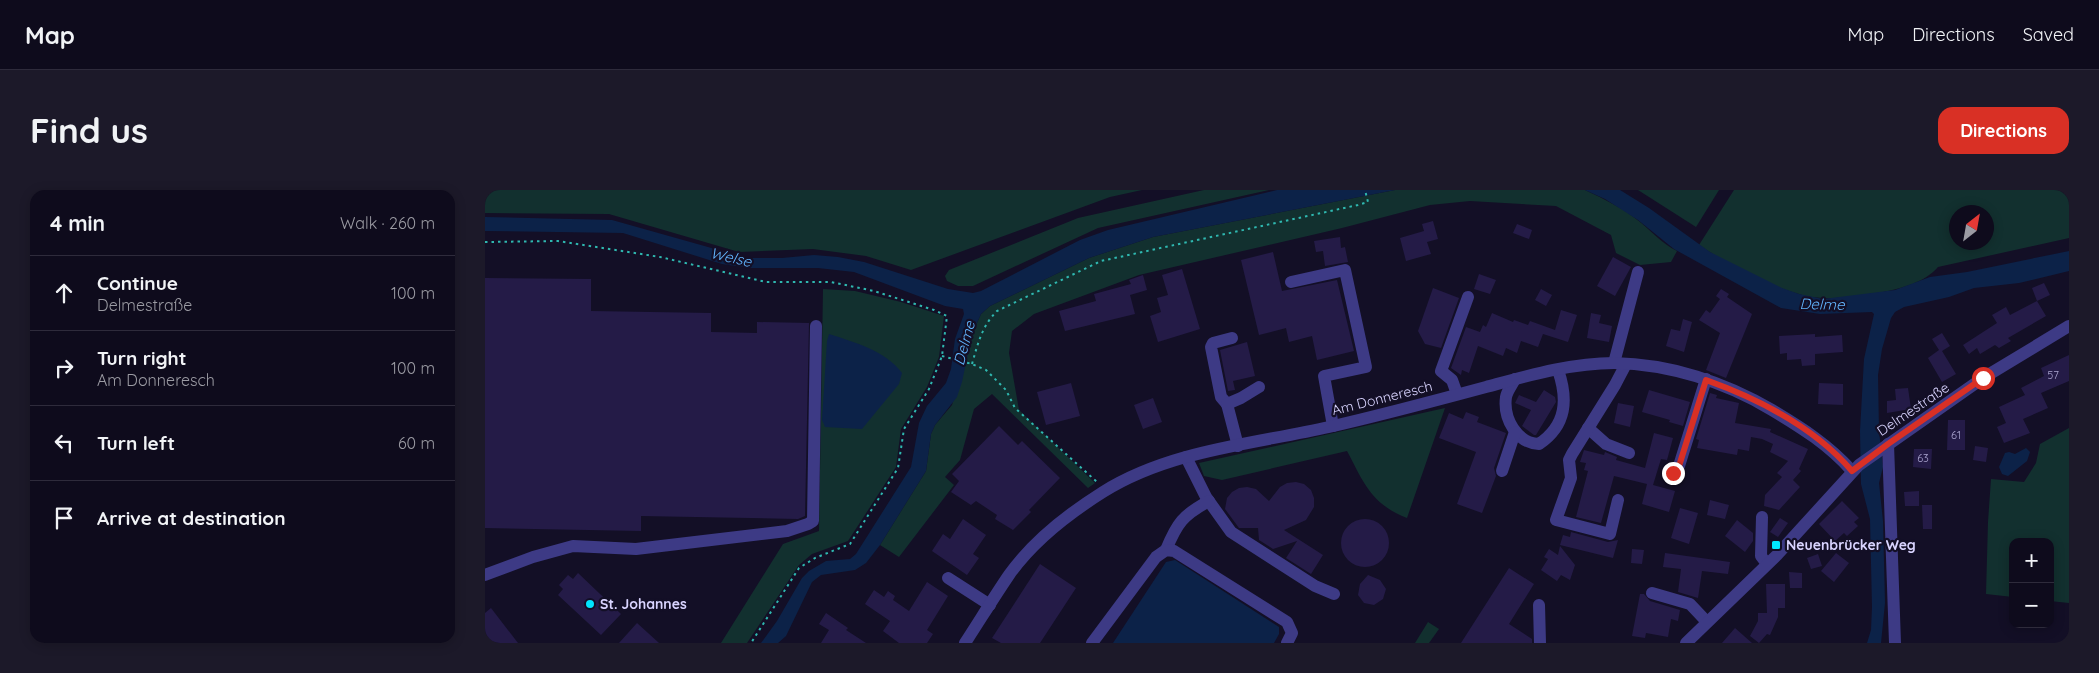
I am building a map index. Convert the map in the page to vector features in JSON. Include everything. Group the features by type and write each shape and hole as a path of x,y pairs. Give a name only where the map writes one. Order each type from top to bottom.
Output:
{"street":[{"path":"1291,282 1345,270 1366,366 1325,376 1333,426"},
{"path":"1618,500 1610,534 1556,520 1571,478 1569,460 1620,364 1638,272"},
{"path":"1457,394 1452,380 1441,371 1468,297"},
{"path":"485,575 533,557 573,546 636,549 787,531 813,521 816,326"},
{"name":"Delmestraße","path":"1692,641 1707,622 1767,564 1855,468 1983,378 2069,326"},
{"path":"1232,338 1213,343 1211,347 1221,397 1227,404 1237,446"},
{"name":"Am Donneresch","path":"965,643 1010,574 1036,544 1069,515 1105,491 1143,472 1186,458 1333,426 1515,379 1558,370 1620,364 1670,370 1706,380 1730,388 1784,417 1821,441 1855,468"},
{"path":"1515,379 1506,396 1507,409 1515,432 1529,444 1539,444 1553,432 1563,411 1565,397 1558,370"},
{"path":"1673,473 1679,466 1706,380"},
{"path":"1227,404 1259,387"},
{"path":"1587,428 1606,444 1629,453"},
{"path":"1502,471 1515,432"},
{"path":"1888,444 1895,643"},
{"path":"1186,458 1209,501 1231,532 1315,586 1334,594"},
{"path":"1092,643 1156,557 1166,550 1179,524 1189,511 1209,501"},
{"path":"1762,517 1761,556 1767,564"},
{"path":"1166,550 1174,551 1287,622 1292,633 1287,643"},
{"path":"948,578 990,605"},
{"path":"1652,593 1690,604 1707,622"},
{"path":"1539,605 1540,643"}],"path":[{"path":"972,364 981,331 987,320 997,311 1101,261 1367,202 1365,190"},
{"path":"485,242 558,241 660,257 766,282 831,282 874,291 947,316 942,356 929,389 904,429 898,468 850,544 815,558 799,568 751,643"},
{"path":"942,356 972,364 986,370 997,379 1006,390 1015,408 1105,491"}],"green space":[{"path":"485,190 1142,190 1110,197 911,270 866,256 813,249 739,252 609,214 485,213"},
{"path":"1204,190 1269,190 1098,228 973,286 958,286 947,281 945,276 949,270 1078,218"},
{"path":"1395,190 1585,190 1627,212 1677,251 1671,262 1640,265 1616,253 1611,235 1556,206 1470,201 1430,205 1342,228 1139,275 1034,314 1012,331 1009,353 1019,410 1095,483 1088,488 992,394 974,409 960,460 945,477 954,485 899,557 880,545 926,471 931,434 935,425 952,405 972,334 981,314 990,306 1089,258 1153,237"},
{"path":"1638,190 1719,190 1696,227"},
{"path":"1734,190 2069,190 2069,238 1938,267 1927,277 1913,284 1891,290 1845,297 1822,298 1808,296 1758,279 1699,245"},
{"path":"823,289 855,291 901,302 944,316 939,357 927,387 901,429 896,467 848,541 812,554 799,565 747,643 721,643 783,544 819,531"},
{"path":"1445,408 1407,518 1385,506 1377,499 1364,483 1347,451 1222,480 1204,476 1199,463"},
{"path":"2069,428 2069,603 2054,601 2054,538 2009,538 2009,597 1986,594 1991,479 2024,482 2036,463 2040,444"},
{"path":"1428,622 1439,629 1429,643 1415,643"}],"water":[{"path":"1277,190 1395,190 1153,237 1089,258 990,306 981,314 972,334 957,397 935,425 931,434 926,471 880,545 866,563 855,570 821,575 812,582 786,636 778,643 761,643 777,621 802,578 809,571 826,561 850,559 856,554 911,467 919,423 927,406 946,383 951,369 955,339 964,314 963,309 945,306 854,272 818,268 749,268 722,264 623,233 485,231 485,217 612,220 747,258 782,258 814,255 838,257 864,262 948,289 973,293 981,291 1080,240 1108,230"},
{"name":"Delme","path":"1585,190 1620,190 1649,208 1710,252 1782,288 1823,299 1895,290 1930,277 1967,272 2069,251 2069,271 2019,283 1974,288 1949,297 1904,307 1895,312 1891,318 1882,349 1878,375 1879,431 1883,467 1879,483 1883,521 1885,603 1881,643 1867,643 1871,630 1872,607 1870,519 1861,484 1860,431 1864,359 1874,314 1872,312 1820,314 1781,308 1674,249 1638,220 1605,199"},
{"path":"829,334 869,348 895,365 902,373 899,384 862,429 825,427 822,420"},
{"path":"2026,448 2030,452 2027,461 2008,476 2002,474 1999,467 2005,453 2015,454"},
{"path":"1175,560 1279,627 1279,634 1274,643 1113,643 1166,562"}],"building":[{"path":"1433,221 1438,239 1427,242 1431,254 1406,261 1400,238 1424,231 1422,224"},
{"path":"1517,224 1532,230 1529,239 1513,233"},
{"path":"1340,237 1341,248 1345,247 1348,262 1325,266 1323,251 1316,252 1314,241"},
{"path":"1273,252 1282,291 1337,280 1354,351 1317,360 1312,336 1289,342 1286,328 1259,335 1241,260"},
{"path":"1613,257 1631,267 1615,296 1597,286"},
{"path":"1182,269 1200,329 1158,342 1150,316 1161,312 1157,298 1168,295 1162,275"},
{"path":"1479,274 1496,280 1490,294 1474,289"},
{"path":"1143,275 1147,290 1130,295 1135,314 1065,331 1059,311 1096,301 1094,294 1131,284 1129,280"},
{"path":"485,278 591,279 591,311 711,313 711,332 757,333 757,322 809,323 805,516 798,519 641,516 641,531 485,528"},
{"path":"2044,283 2050,295 2037,301 2032,288"},
{"path":"1433,288 1459,298 1441,348 1425,344 1418,331"},
{"path":"1541,289 1552,295 1546,306 1535,300"},
{"path":"1721,289 1729,294 1727,297 1752,314 1726,378 1706,370 1720,333 1699,320 1706,310 1710,313 1720,299 1716,296"},
{"path":"2037,301 2046,316 2008,338 2011,341 1999,348 1995,345 1980,354 1977,348 1969,354 1963,345 1997,323 1992,315 2006,307 2010,315"},
{"path":"1561,310 1577,315 1568,342 1543,334 1538,347 1521,341 1517,353 1506,348 1503,356 1478,346 1469,373 1462,370 1461,375 1451,368 1466,327 1480,332 1483,325 1486,327 1492,313 1513,322 1514,320 1528,325 1530,321 1555,330"},
{"path":"1591,313 1601,315 1599,323 1612,326 1609,342 1587,338"},
{"path":"1683,319 1692,322 1684,352 1666,346 1671,329 1680,331"},
{"path":"1942,333 1950,346 1942,351 1956,374 1942,382 1928,358 1939,350 1932,339"},
{"path":"1815,334 1815,337 1842,335 1843,352 1815,354 1815,365 1802,366 1801,359 1787,360 1787,353 1780,354 1779,336"},
{"path":"1247,342 1255,376 1233,381 1235,390 1228,391 1220,350"},
{"path":"2069,355 2069,381 2041,393 2048,408 2023,419 2030,433 2004,443 1997,427 2006,423 1999,407 2025,395 2021,388 2044,376 2041,368"},
{"path":"1071,383 1080,416 1046,425 1037,392"},
{"path":"1819,383 1843,384 1843,405 1818,404"},
{"path":"1908,388 1911,409 1887,413 1887,401 1896,400 1895,389"},
{"path":"1544,390 1555,397 1556,402 1536,435 1534,435 1522,426 1531,410 1515,403 1519,395 1536,402"},
{"path":"1649,390 1690,402 1683,426 1642,412"},
{"path":"1710,393 1717,395 1716,398 1739,403 1735,423 1771,429 1770,432 1808,449 1799,469 1801,471 1793,480 1800,487 1779,510 1764,506 1765,495 1782,477 1777,473 1788,461 1770,452 1773,444 1751,437 1749,451 1738,449 1737,455 1697,448 1699,440 1696,439"},
{"path":"1153,398 1162,422 1143,429 1134,405"},
{"path":"1618,403 1634,406 1630,427 1614,423"},
{"path":"1466,412 1479,417 1477,422 1506,433 1494,468 1496,476 1482,513 1457,504 1476,452 1439,438 1449,413 1463,419"},
{"path":"1948,420 1965,420 1965,450 1947,450"},
{"path":"999,426 1018,445 1022,441 1060,478 1029,510 1031,512 1013,530 995,519 997,515 976,501 971,505 951,492 959,481 952,474"},
{"path":"1654,433 1673,438 1667,460 1661,459 1653,485 1675,491 1669,512 1642,504 1647,484 1614,476 1601,523 1576,517 1588,471 1584,470 1586,463 1580,462 1584,450 1604,455 1605,452 1617,457 1616,460 1645,468"},
{"path":"1975,446 1988,448 1986,462 1973,460"},
{"path":"1914,449 1932,449 1931,469 1913,467"},
{"path":"1296,482 1304,484 1311,490 1314,498 1314,507 1306,520 1284,530 1323,555 1311,574 1286,558 1297,541 1273,549 1259,540 1258,528 1239,528 1225,509 1227,498 1239,488 1256,489 1269,501 1280,487 1287,483"},
{"path":"1919,491 1919,506 1905,506 1904,492"},
{"path":"1710,500 1729,505 1725,519 1707,515"},
{"path":"1842,501 1859,518 1854,522 1858,526 1847,536 1844,533 1835,541 1819,524"},
{"path":"1922,505 1932,505 1932,529 1923,529"},
{"path":"1680,508 1698,513 1689,544 1671,538"},
{"path":"1780,518 1788,523 1778,537 1770,532"},
{"path":"963,519 986,535 973,554 979,558 967,575 932,551 943,534 950,539"},
{"path":"1365,519 1374,521 1382,526 1387,534 1389,543 1387,552 1382,560 1374,565 1365,567 1356,565 1348,560 1343,552 1341,543 1343,534 1348,526 1356,521"},
{"path":"1737,520 1753,533 1753,541 1745,552 1725,536"},
{"path":"1571,532 1608,542 1618,540 1613,558 1560,545 1563,535 1570,537"},
{"path":"1560,546 1575,565 1570,580 1561,575 1557,581 1541,570 1548,559 1544,557 1549,549 1558,555"},
{"path":"1632,549 1644,550 1642,564 1631,563"},
{"path":"1665,553 1730,562 1728,574 1702,571 1698,598 1678,592 1681,569 1663,567"},
{"path":"1836,553 1849,563 1834,582 1821,571"},
{"path":"1818,554 1822,566 1811,569 1807,558"},
{"path":"1040,564 1076,588 1040,643 1001,643 992,638"},
{"path":"1509,568 1534,584 1509,624 1532,639 1532,643 1461,643"},
{"path":"1789,572 1802,573 1802,588 1790,588"},
{"name":"St. Johannes","path":"578,573 621,614 601,635 558,595 563,589 559,585 568,575 573,579"},
{"path":"1368,575 1380,580 1386,589 1383,599 1374,605 1364,603 1358,595 1360,584"},
{"path":"927,582 948,596 927,630 933,634 927,643 899,643 883,631 890,621 865,604 874,590 884,597 888,591 895,596 893,600 909,611"},
{"path":"1766,584 1785,584 1785,608 1778,608 1778,617 1770,635 1767,634 1759,643 1750,636 1758,621 1758,613 1767,613"},
{"path":"1640,594 1644,594 1650,601 1680,610 1678,621 1671,619 1668,637 1646,633 1645,638 1632,636"},
{"path":"491,608 518,643 485,643 485,613"},
{"path":"826,613 848,628 846,630 866,643 821,643 829,630 819,624"},
{"path":"637,623 659,643 619,643"},
{"path":"1735,628 1752,643 1722,643"}],"place":[{"name":"Neuenbrücker Weg","path":"1776,545"},
{"name":"St. Johannes","path":"590,604"}],"route":[{"path":"1673,473 1679,466 1706,380 1730,388 1784,417 1821,441 1837,454 1852,471 1983,378"}],"water label":[{"name":"Welse","path":"731,257"}]}
